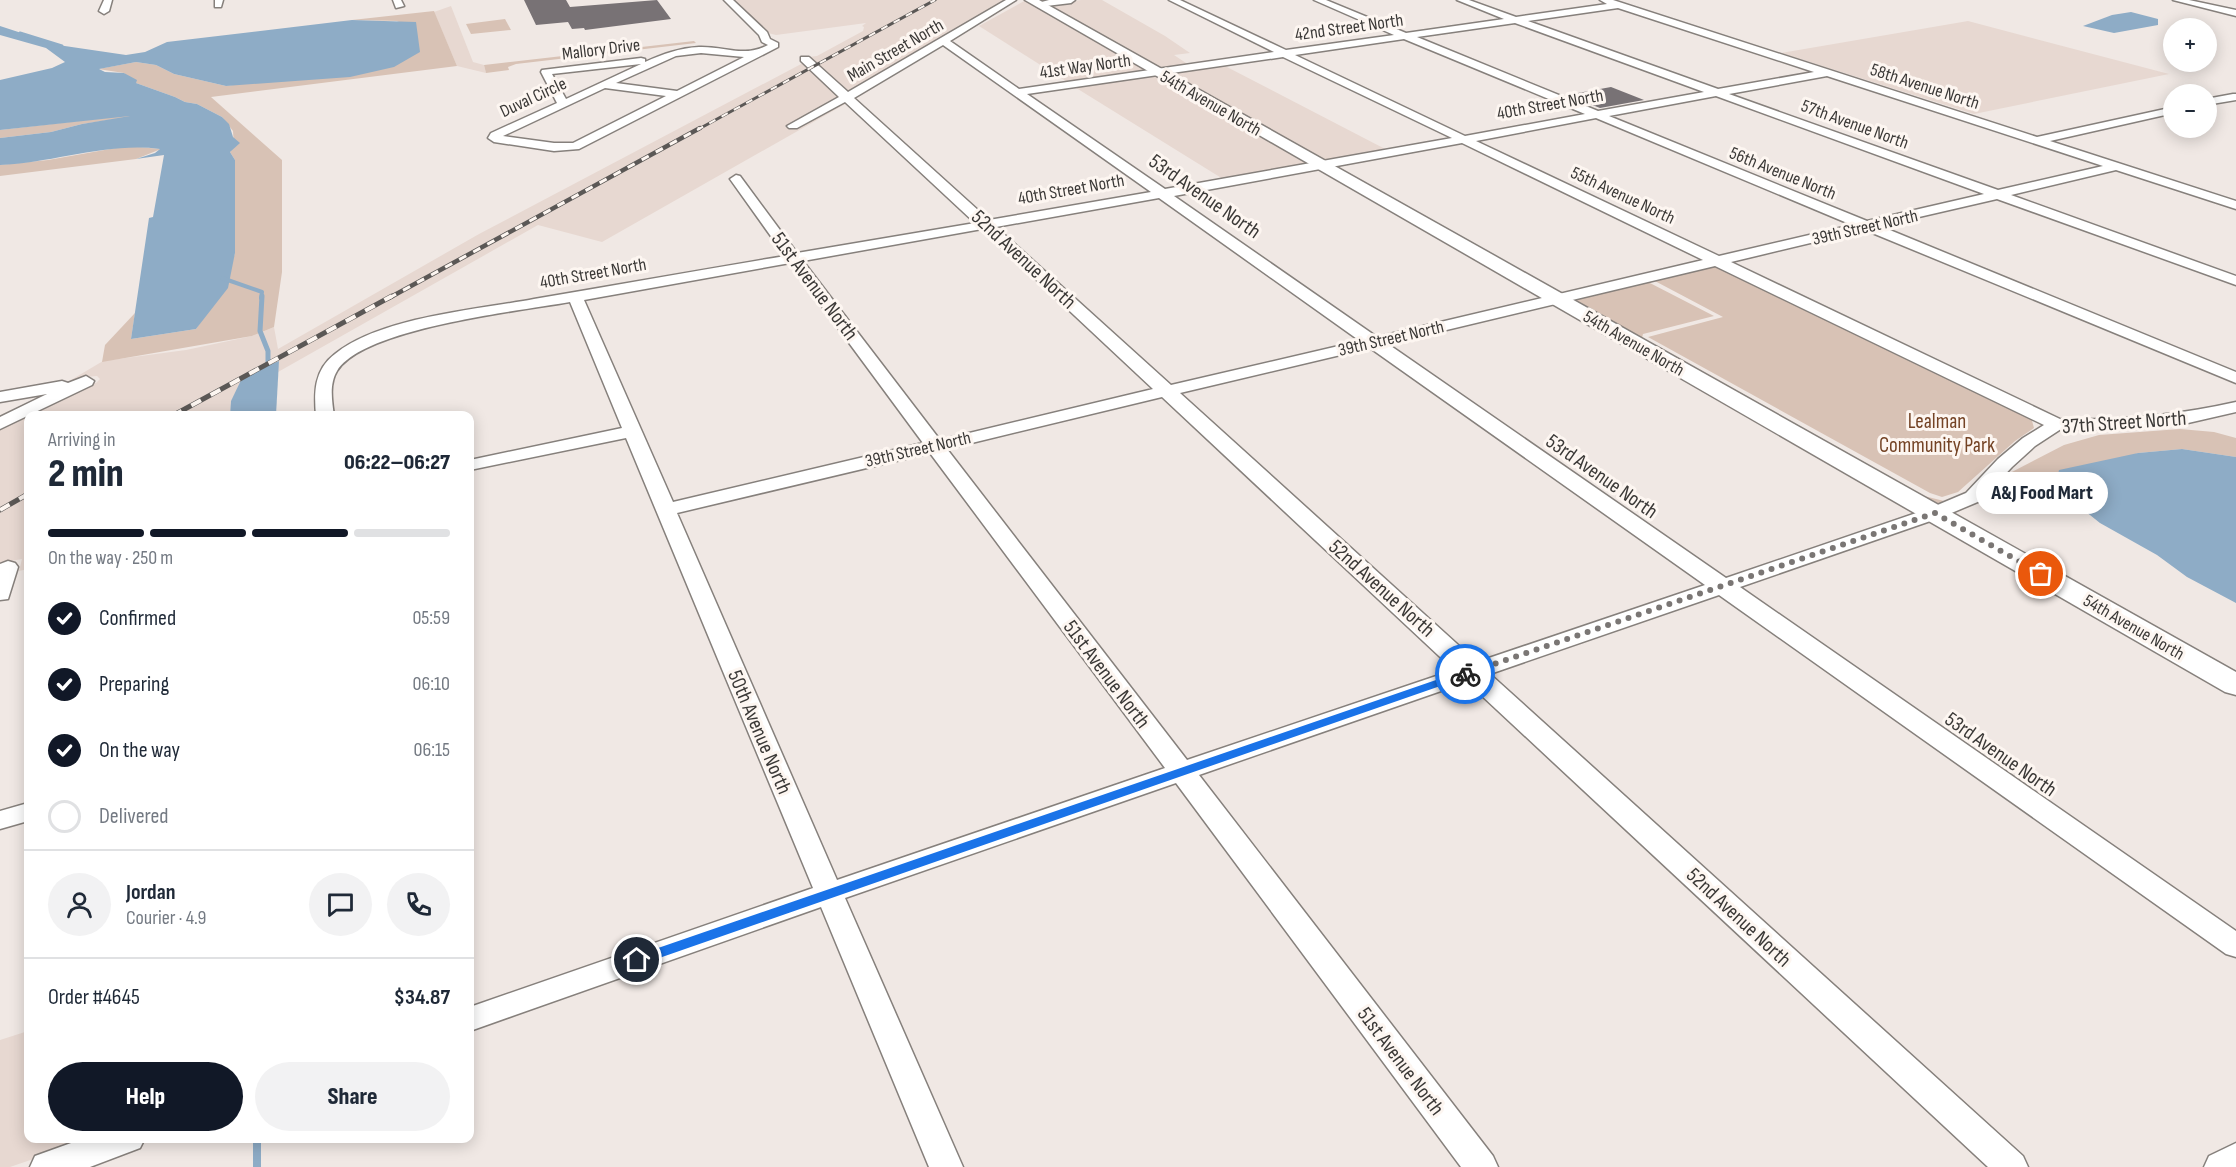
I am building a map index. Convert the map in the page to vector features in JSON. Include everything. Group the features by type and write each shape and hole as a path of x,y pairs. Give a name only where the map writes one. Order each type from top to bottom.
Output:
{"main road":[{"name":"54th Avenue North","path":"1035,2 2236,685"}],"street":[{"path":"104,11 108,0"},
{"name":"Duval Circle","path":"728,0 764,34 765,40 774,46 680,94 574,146 554,147 494,138 495,135 679,51 756,55"},
{"name":"Main Street North","path":"793,126 847,98 1012,0"},
{"path":"1035,2 1071,0"},
{"name":"55th Avenue North","path":"1173,0 2057,424"},
{"name":"56th Avenue North","path":"1318,0 2236,378"},
{"name":"57th Avenue North","path":"1461,0 2236,281"},
{"name":"58th Avenue North","path":"1604,0 2236,205"},
{"path":"2177,0 2236,13"},
{"name":"42nd Street North","path":"1156,72 1618,5"},
{"name":"53rd Avenue North","path":"944,41 2236,946"},
{"name":"Mallory Drive","path":"563,104 546,72 660,59"},
{"name":"52nd Avenue North","path":"805,59 2010,1167"},
{"name":"41st Way North","path":"1019,92 1156,72"},
{"name":"40th Street North","path":"325,411 324,380 340,355 375,338 426,323 1320,166 1829,72"},
{"path":"603,85 680,94"},
{"path":"2217,100 2233,97"},
{"path":"2036,140 2163,112"},
{"name":"39th Street North","path":"665,510 1166,390 2000,196 2118,166"},
{"name":"51st Avenue North","path":"736,179 792,257 1480,1167"},
{"path":"2206,195 2226,190"},
{"name":"50th Avenue North","path":"575,296 946,1167"},
{"path":"0,397 86,381 26,411"},
{"name":"37th Street North","path":"474,1018 829,893 1935,513 1972,497 2029,442 2057,424 2088,425 2188,417 2236,407"},
{"path":"0,424 24,412"},
{"path":"474,464 632,430"},
{"path":"0,594 8,567"},
{"path":"0,820 24,813"},
{"path":"47,1167 115,1143"},
{"path":"2221,1167 2236,1158"}],"shaded area":[{"path":"734,0 1007,0 849,93 809,57 817,56 863,31 862,26 866,23 776,35 768,33"},
{"path":"1026,0 1149,71 1069,83 979,26"},
{"path":"1081,0 1102,0 1165,36 1190,53 1174,55 1189,65 1159,70 1045,5"},
{"path":"451,6 473,62 484,65 486,73 457,66 434,12"},
{"path":"1968,21 2169,74 1974,114 1781,53"},
{"path":"803,63 841,98 785,127 795,128 847,103 602,242 538,225 278,372 279,362 231,401 230,411 36,411 96,383 100,379 97,376 66,383 103,361 186,350 252,336 274,327 278,349 479,234"},
{"path":"1225,66 1389,151 1322,163 1164,73"},
{"path":"1154,74 1311,165 1223,179 1073,86"},
{"path":"24,417 24,570 19,571 22,559 0,563 0,429"},
{"path":"24,1032 24,1143 80,1143 10,1167 0,1167 0,1040"}],"green space":[{"path":"434,11 457,66 211,97 282,160 282,272 274,327 252,336 102,362 105,345 135,313 131,339 196,329 209,310 230,269 235,253 235,160 230,152 234,147 233,131 222,117 197,104 185,102 136,83 124,73 98,69 136,62 156,65 174,74 226,86 254,82 399,21 352,20"},
{"path":"505,19 511,30 471,34 466,24"},
{"path":"694,41 696,43 516,64 508,67 509,70 486,73 484,65"},
{"path":"130,115 130,117 82,124 51,132 0,138 0,130"},
{"path":"127,146 161,149 136,159 0,176 0,165 48,160"},
{"name":"Lealman Community Park","path":"1720,264 2031,417 2034,428 2015,441 1958,492 1942,497 1930,493 1648,337 1723,317 1653,280"},
{"path":"1648,282 1714,316 1643,334 1642,338 1924,496 1944,501 1933,506 1569,301"},
{"path":"2180,429 2214,432 2236,438 2236,457 2182,449 2138,453 2056,487 2062,493 2008,474 2064,445 2099,435"}],"water":[{"path":"2131,12 2158,19 2158,25 2114,33 2083,26 2112,15"},
{"path":"352,20 416,22 420,52 394,67 350,77 226,86 174,74 156,65 136,62 99,69 105,72 124,73 137,80 136,83 185,102 197,104 222,117 229,124 233,137 240,143 230,152 235,160 235,253 228,288 196,329 131,339 149,218 153,217 164,155 136,159 160,149 120,148 0,165 0,138 51,132 130,116 0,130 0,80 52,68 65,62 46,48 0,35 0,26 58,45 126,55 145,52 167,42"},
{"path":"279,361 276,411 230,411 231,401 243,376"},
{"path":"2182,449 2236,457 2236,603 2187,577 2157,555 2100,523 2055,487 2059,470 2138,453"}],"building":[{"path":"524,0 566,0 570,7 657,0 671,19 585,30 584,28 572,29 568,22 536,25"},
{"path":"1611,87 1644,100 1600,108 1567,95"}],"waterway":[{"path":"20,33 62,46"},
{"path":"222,278 262,292 261,298"},
{"path":"262,296 260,331 268,351 268,373"},
{"path":"257,1143 257,1167"}],"railway":[{"path":"697,130 935,0"},
{"path":"389,298 700,128"},
{"path":"181,411 392,296"},
{"path":"0,510 24,496"}],"way so far":[{"path":"1465,674 1935,513 2041,574"}],"place":[{"name":"A&J Food Mart","path":"2041,574"}],"route":[{"path":"637,960 1465,674"}]}
